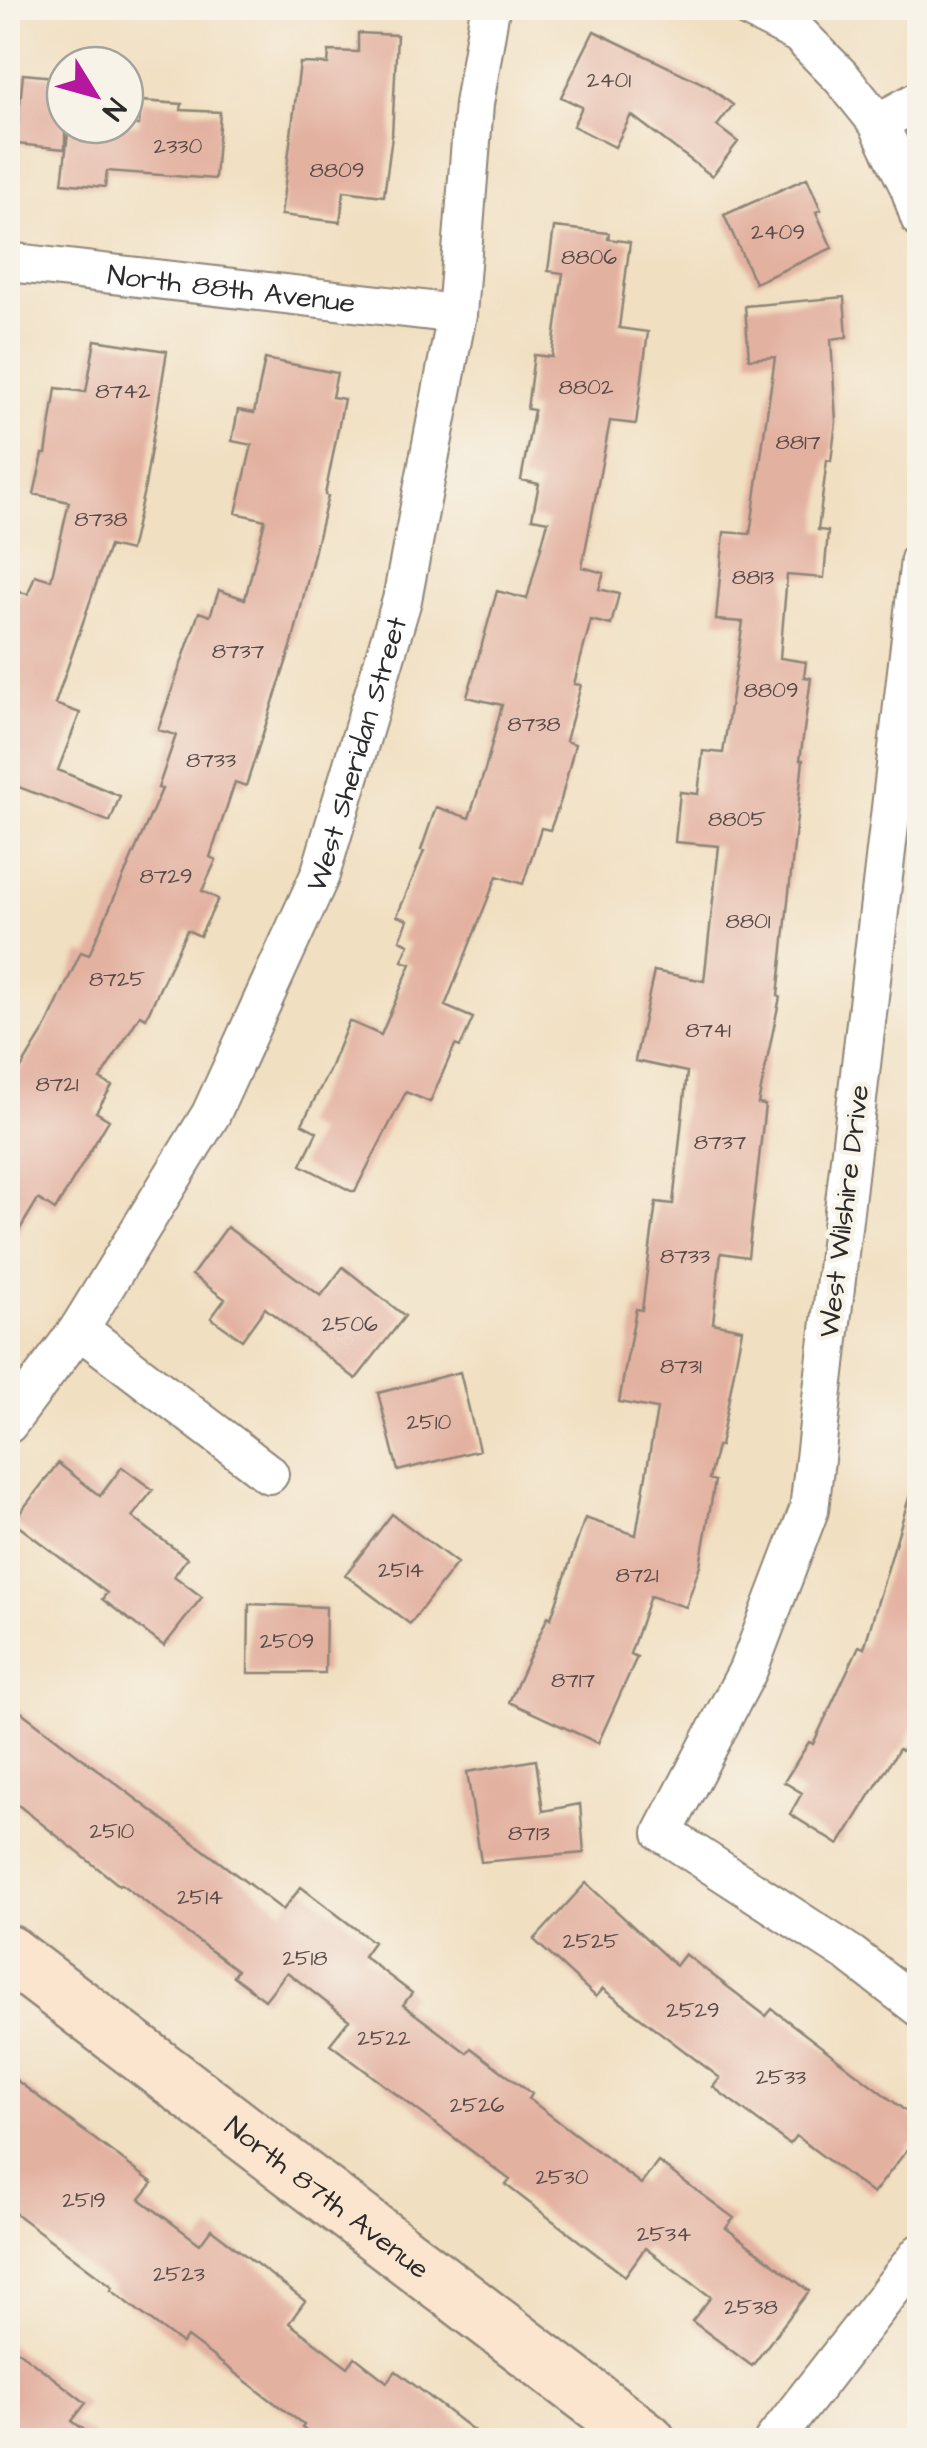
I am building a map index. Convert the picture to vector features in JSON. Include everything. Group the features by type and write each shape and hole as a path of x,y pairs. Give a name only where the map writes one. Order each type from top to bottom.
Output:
{"street":[{"name":"West Sheridan Street","path":"8,1424 79,1329 211,1114 320,875 402,600 456,314 474,104 490,8"},
{"path":"748,8 800,34 842,78 878,123 920,218"},
{"path":"878,123 920,100"},
{"name":"North 88th Avenue","path":"8,262 456,314"},
{"name":"West Wilshire Drive","path":"920,560 809,1510 748,1670 663,1833 851,1954 920,2008"},
{"path":"79,1329 270,1474"},
{"name":"North 87th Avenue","path":"8,1953 647,2440"},
{"path":"774,2440 920,2253"}],"building":[{"path":"594,31 708,86 733,105 717,126 738,142 712,176 631,115 615,147 573,126 582,107 561,97"},
{"path":"358,33 397,35 392,136 384,196 344,191 340,222 281,215 300,63 328,64 329,51 358,52"},
{"path":"23,74 45,76 45,145 65,145 65,149 16,144"},
{"path":"145,101 182,104 181,110 220,112 215,179 107,171 105,187 62,183 67,145 145,145"},
{"path":"807,178 832,248 755,283 724,215"},
{"path":"554,227 609,233 608,239 630,242 619,328 648,332 636,424 610,421 582,567 604,573 599,589 619,594 611,625 591,620 574,684 581,685 566,741 575,744 550,830 541,828 523,884 497,876 445,1006 473,1018 460,1047 455,1045 430,1102 406,1092 355,1191 351,1191 301,1165 317,1132 302,1124 349,1021 381,1035 411,964 402,961 409,944 400,940 408,920 397,916 424,851 421,850 436,807 469,818 485,770 502,705 467,697 497,591 527,599 548,521 532,518 539,484 521,480 534,410 527,409 534,355 552,357 563,273 548,271"},
{"path":"844,297 847,337 831,339 836,422 818,530 828,531 824,578 787,575 780,658 806,662 804,677 811,678 800,760 780,997 758,1104 765,1105 748,1257 721,1253 713,1323 742,1329 720,1446 709,1479 715,1481 700,1565 686,1607 650,1596 630,1654 637,1657 598,1743 509,1702 548,1616 551,1618 585,1518 636,1535 657,1409 619,1402 636,1309 642,1310 656,1202 673,1204 687,1072 635,1061 654,971 704,981 719,846 675,842 680,792 698,794 703,751 723,753 743,622 716,620 724,532 750,534 775,357 749,359 745,306"},
{"path":"95,340 167,351 130,551 109,546 55,704 80,713 58,770 120,796 110,822 8,783 8,598 16,601 20,592 28,594 35,575 51,580 69,502 34,494 46,454 56,388 86,392"},
{"path":"265,359 337,373 332,397 344,399 325,495 328,496 292,644 246,786 235,782 210,857 216,860 202,891 218,899 200,936 187,930 146,1018 140,1015 100,1079 112,1086 96,1112 109,1120 55,1210 38,1199 8,1249 8,1063 20,1070 45,1029 81,952 89,955 162,789 158,788 176,735 158,730 199,612 210,616 219,590 245,599 265,520 236,513 252,445 232,441 238,410 254,413"},
{"path":"227,1227 321,1296 343,1267 405,1316 356,1379 265,1308 242,1340 211,1318 225,1299 192,1275"},
{"path":"460,1372 479,1450 398,1471 378,1393"},
{"path":"58,1463 100,1496 122,1467 153,1490 132,1517 187,1558 174,1576 202,1597 164,1646 102,1599 107,1593 13,1522"},
{"path":"911,1491 920,1492 920,1714 902,1751 899,1749 839,1845 790,1814 802,1793 784,1782 809,1742 813,1744 859,1646 864,1648"},
{"path":"392,1514 457,1563 410,1624 345,1575"},
{"path":"249,1604 326,1607 325,1673 248,1673"},
{"path":"8,1702 283,1910 301,1887 373,1942 363,1956 412,1993 403,2005 467,2053 471,2048 532,2094 529,2099 641,2184 658,2162 734,2218 726,2228 809,2291 752,2366 692,2321 711,2297 645,2248 625,2276 506,2185 510,2180 330,2044 349,2020 287,1972 265,2000 233,1976 237,1970 119,1885 8,1797"},
{"path":"536,1760 543,1811 580,1804 584,1853 481,1862 467,1772"},
{"path":"586,1883 676,1966 685,1954 766,2016 772,2009 920,2122 920,2133 873,2194 796,2136 789,2144 713,2087 720,2078 603,1989 596,1997 534,1940"},
{"path":"8,2074 153,2183 140,2199 200,2244 211,2229 305,2301 289,2323 348,2367 355,2357 387,2382 396,2371 486,2440 319,2440 187,2337 182,2344 111,2290 113,2287 8,2208"},
{"path":"8,2343 86,2403 72,2421 98,2440 8,2440"}]}
